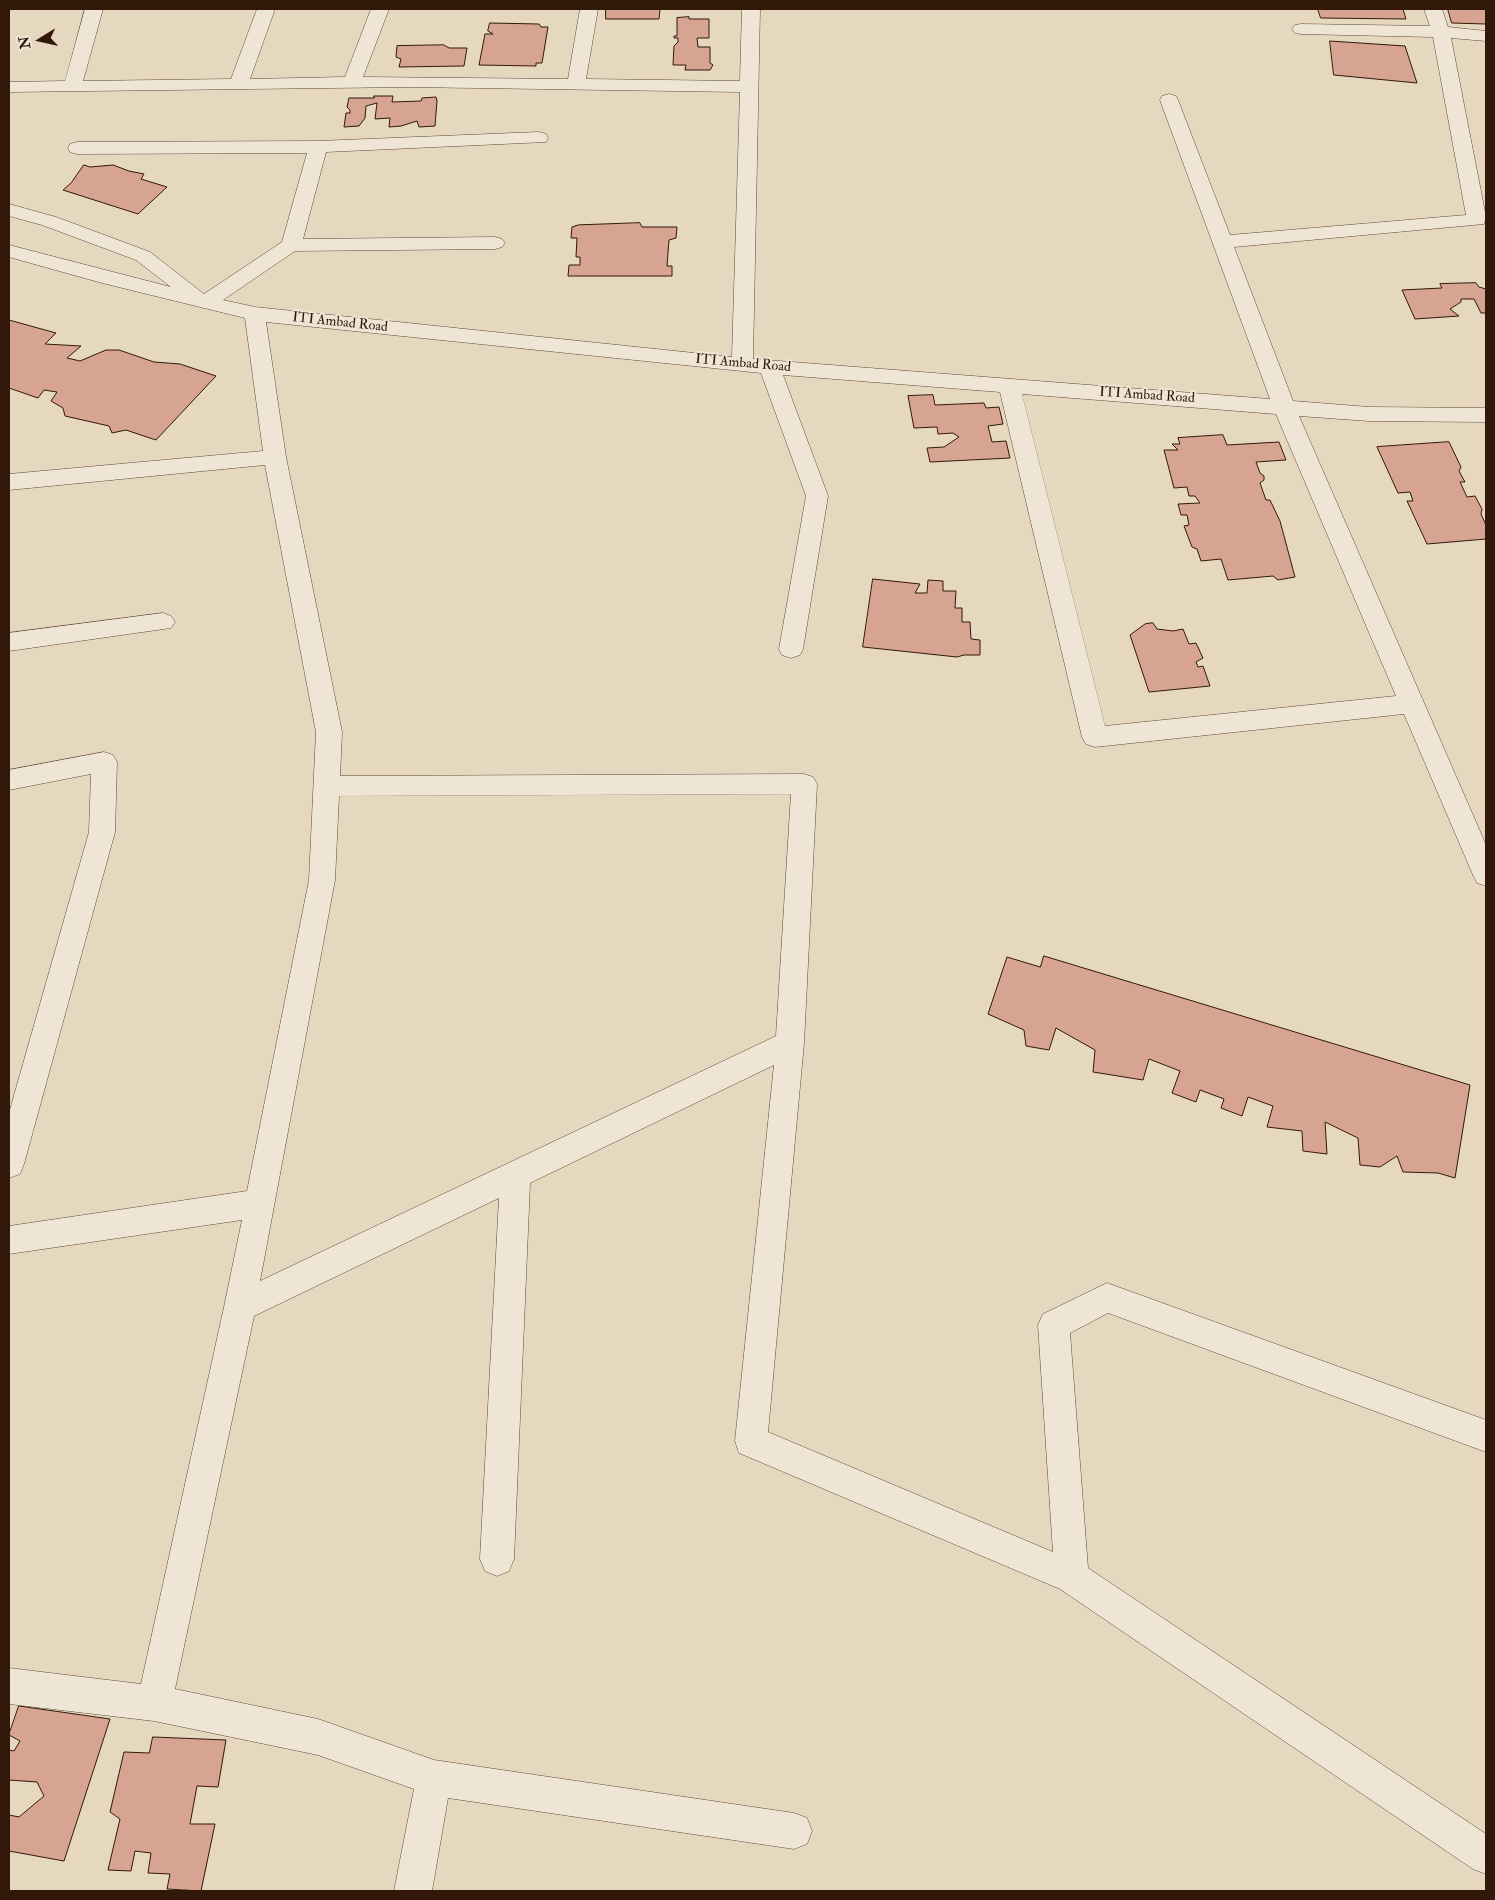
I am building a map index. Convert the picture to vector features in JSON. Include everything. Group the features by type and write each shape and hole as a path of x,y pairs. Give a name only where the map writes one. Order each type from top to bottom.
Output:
{"street":[{"path":"72,87 94,9"},
{"path":"238,85 266,9"},
{"path":"352,83 380,9"},
{"path":"576,84 589,9"},
{"path":"742,365 751,9"},
{"path":"1222,242 1476,220 1441,32 1433,9"},
{"path":"1301,29 1441,32 1486,36"},
{"path":"9,88 409,82 748,87"},
{"path":"1169,100 1284,407 1486,875"},
{"path":"77,148 318,147 539,138"},
{"path":"291,245 318,147"},
{"path":"9,210 49,221 143,256 204,302 291,245 494,244"},
{"name":"ITI Ambad Road","path":"9,251 109,279 255,314 742,365 1369,414 1486,415"},
{"path":"154,1703 240,1307 322,880 329,732 275,457 255,314"},
{"path":"769,367 817,496 791,649"},
{"path":"1009,386 1095,737 1412,704"},
{"path":"9,482 275,457"},
{"path":"9,642 163,622"},
{"path":"9,780 104,762 102,832 9,1164"},
{"path":"326,786 804,784 790,1043 751,1441 1072,1577 1486,1856"},
{"path":"240,1307 790,1043"},
{"path":"497,1559 515,1175"},
{"path":"9,1240 260,1203"},
{"path":"1072,1577 1054,1325 1107,1298 1486,1436"},
{"path":"9,1686 154,1703 318,1738 434,1778 794,1831"},
{"path":"412,1891 434,1778"}],"building":[{"path":"606,9 660,9 659,19 606,19"},
{"path":"1318,9 1403,9 1406,19 1321,18"},
{"path":"1448,9 1486,9 1486,24 1452,23"},
{"path":"689,17 689,19 709,19 709,38 697,38 698,47 710,47 710,63 713,65 710,70 685,70 686,65 673,65 674,46 678,42 678,38 674,38 674,36 677,36 677,18"},
{"path":"490,23 539,24 541,27 548,27 542,63 536,63 536,66 479,65 485,34 493,34 488,31"},
{"path":"1330,41 1405,46 1417,83 1334,75"},
{"path":"444,45 449,48 467,48 464,66 399,67 401,59 396,57 397,46"},
{"path":"374,96 393,96 392,102 421,101 422,98 436,97 435,126 419,127 417,121 401,126 389,127 390,118 375,119 377,103 366,106 365,118 359,126 344,127 346,113 350,113 347,107 349,98 374,98"},
{"path":"84,165 90,167 113,165 144,174 141,179 167,187 138,214 63,190 71,183"},
{"path":"640,223 642,227 677,227 676,238 669,240 667,266 672,266 672,276 568,276 569,265 580,265 580,257 576,257 577,238 571,238 572,227 578,225"},
{"path":"1476,283 1479,287 1486,289 1486,313 1481,313 1474,299 1461,299 1461,302 1450,309 1459,316 1415,319 1402,290 1442,288 1440,284"},
{"path":"9,320 56,333 45,344 81,346 67,358 80,361 106,350 119,350 154,362 180,364 216,376 156,440 126,430 112,433 109,426 65,416 63,408 51,401 57,392 44,390 38,398 9,388"},
{"path":"933,395 935,405 984,403 986,408 999,407 1003,424 988,426 992,442 1006,441 1010,458 930,462 927,448 944,447 959,437 953,433 938,434 937,427 914,428 908,396"},
{"path":"1223,435 1227,445 1279,442 1286,460 1256,462 1260,473 1264,476 1264,480 1260,483 1266,500 1270,500 1280,521 1295,577 1278,580 1273,576 1228,580 1221,559 1201,561 1197,549 1192,547 1184,526 1189,525 1187,515 1181,515 1178,504 1200,503 1195,496 1189,496 1187,487 1174,488 1164,450 1178,450 1172,444 1180,444 1178,438"},
{"path":"1449,442 1461,467 1459,471 1465,482 1460,482 1467,497 1475,496 1482,509 1481,514 1486,525 1486,539 1427,544 1407,501 1413,501 1410,492 1398,493 1377,447"},
{"path":"873,579 920,584 915,593 927,593 928,580 943,581 943,591 956,591 955,608 962,608 962,622 970,622 971,639 980,640 980,655 957,657 863,647"},
{"path":"1153,623 1157,629 1173,631 1183,629 1189,644 1196,643 1203,658 1196,662 1198,667 1203,666 1210,686 1149,692 1130,635 1145,624"},
{"path":"1044,956 1470,1085 1455,1178 1438,1173 1403,1172 1397,1156 1380,1167 1360,1165 1358,1138 1325,1122 1327,1154 1303,1151 1302,1131 1267,1127 1273,1106 1248,1097 1242,1116 1221,1108 1224,1099 1200,1090 1196,1102 1172,1093 1180,1071 1149,1059 1143,1080 1093,1072 1095,1050 1056,1028 1049,1050 1026,1046 1024,1030 988,1014 1007,957 1040,967"},
{"path":"19,1706 110,1719 64,1861 9,1851 9,1815 19,1817 44,1796 37,1782 9,1780 9,1750 14,1751 20,1741 9,1735"},
{"path":"153,1737 226,1740 218,1787 197,1786 190,1824 215,1824 201,1891 167,1889 170,1874 148,1873 151,1853 135,1851 131,1871 108,1870 120,1819 110,1812 124,1752 149,1753"}]}
